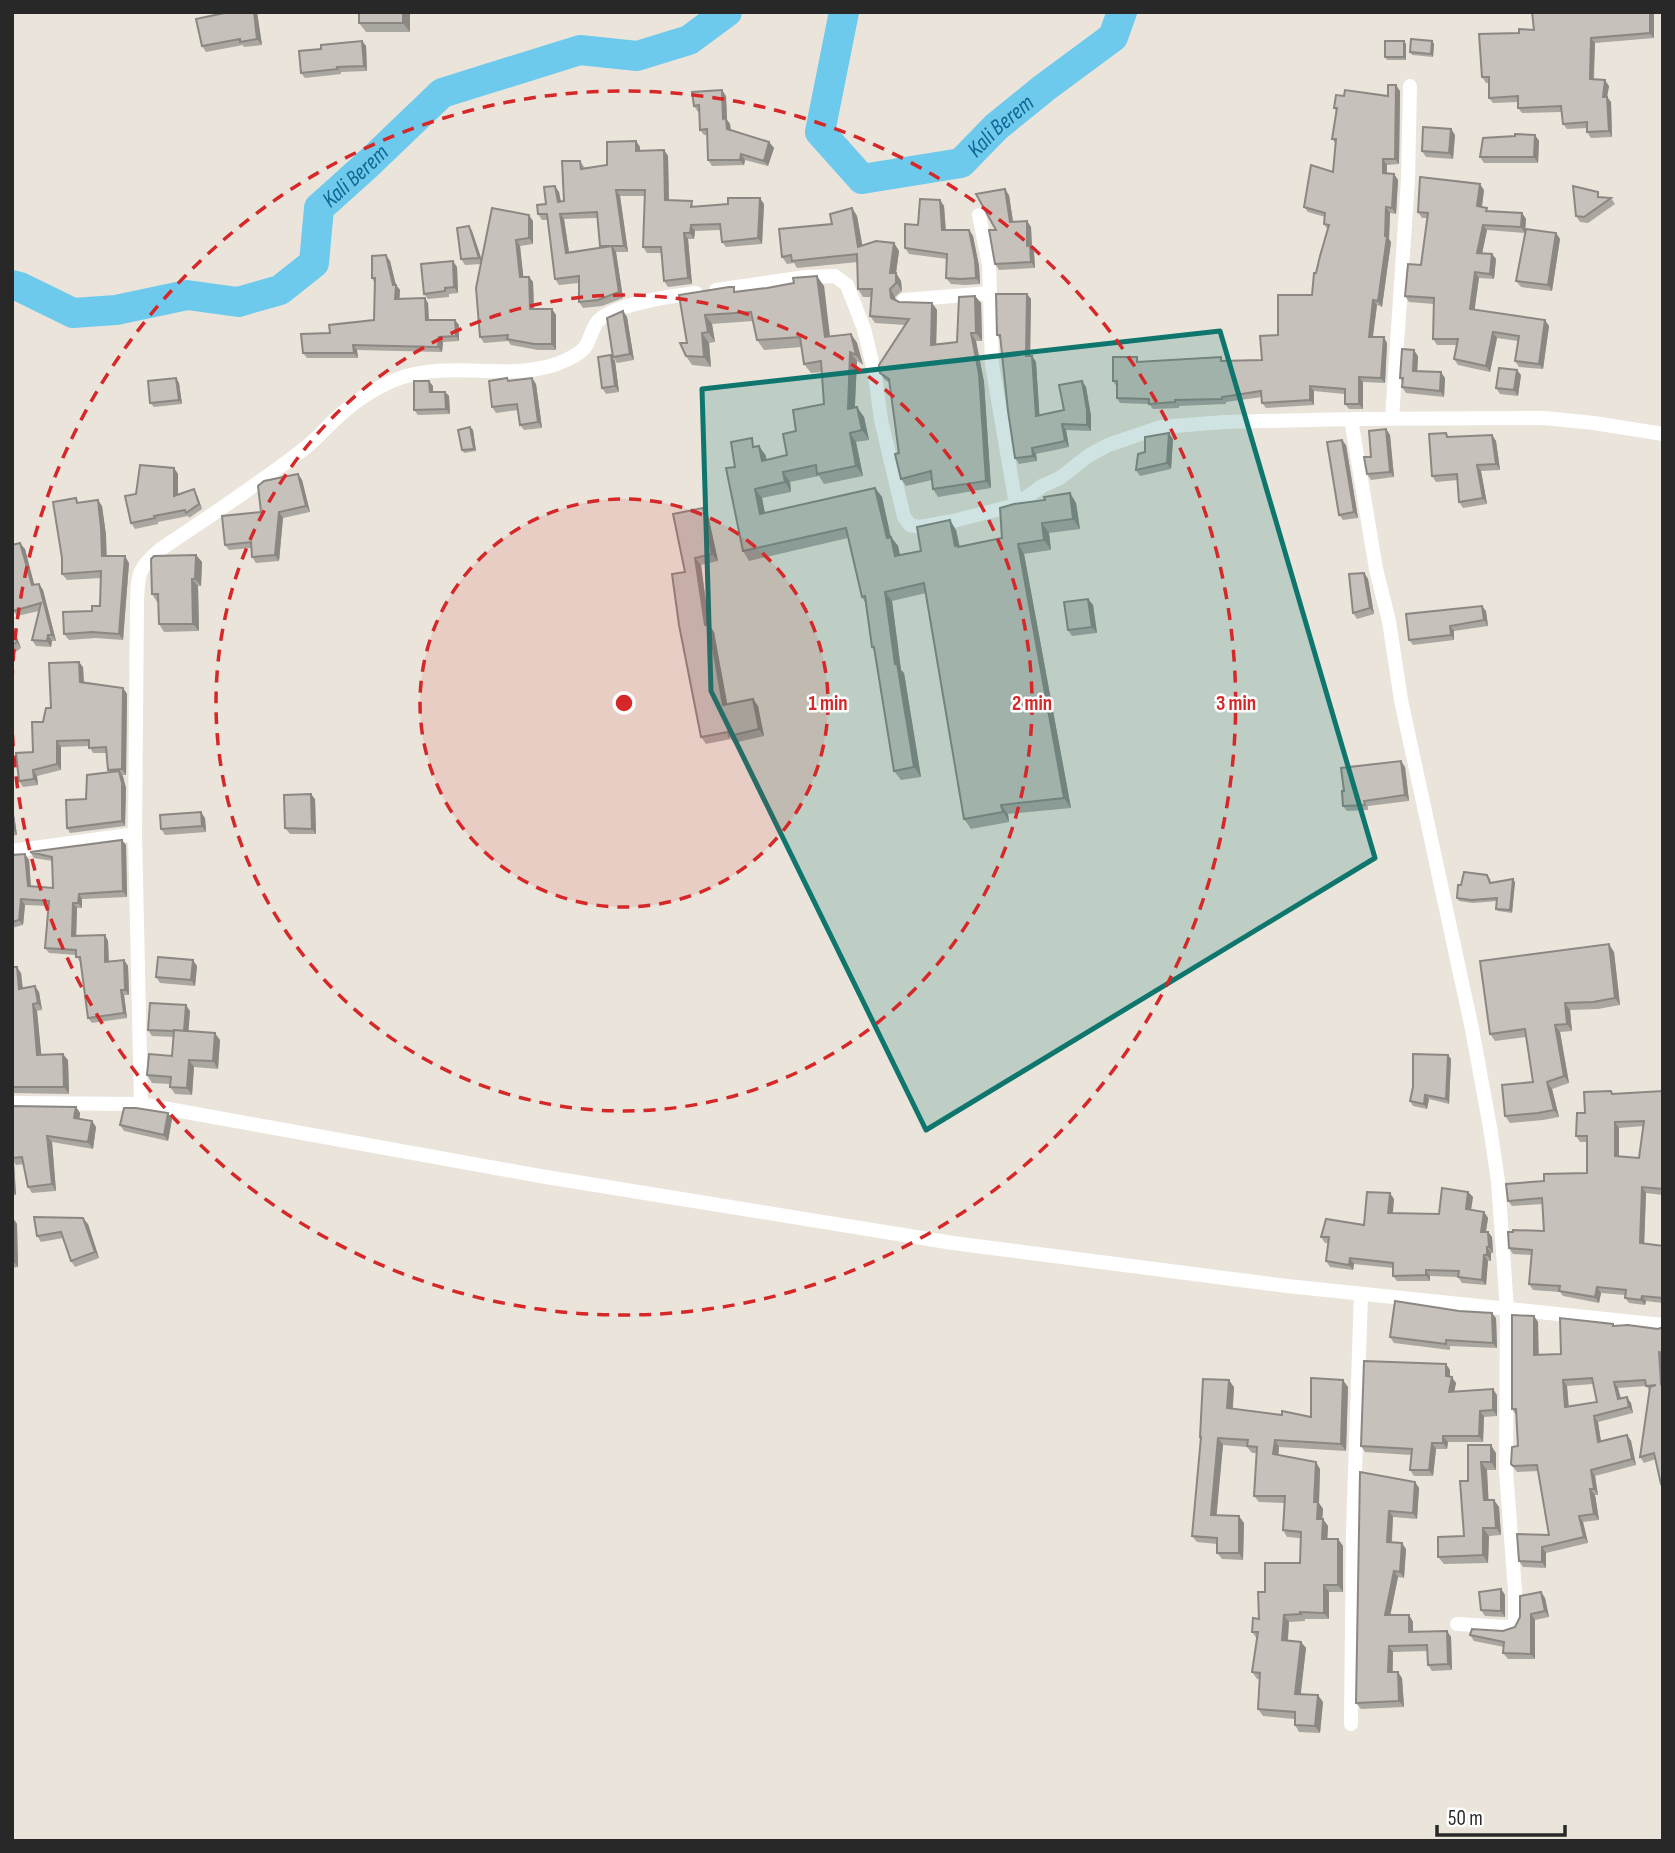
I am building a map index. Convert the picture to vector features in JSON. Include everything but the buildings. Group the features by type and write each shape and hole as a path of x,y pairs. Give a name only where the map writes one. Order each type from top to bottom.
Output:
{"street":[{"path":"1392,419 1408,179 1410,86"},
{"path":"979,215 989,265 992,363 1016,505"},
{"path":"141,1104 135,834 136,602 141,569 161,549 307,447 362,397 390,382 428,372 505,372 542,368 571,358 586,348 597,322 609,313 636,304 806,277 835,276 847,285 864,329 881,421 904,517 910,525 920,527 1016,505 1108,445 1161,427 1224,422 1351,419 1544,418 1663,434"},
{"path":"904,300 990,293"},
{"path":"1351,419 1401,700 1472,1029 1498,1181 1507,1309 1506,1471 1515,1622 1506,1627 1457,1624"},
{"path":"12,851 135,834"},
{"path":"12,1103 141,1104 540,1176 953,1243 1361,1294 1663,1325"},
{"path":"1351,1724 1353,1531 1361,1294"}],"highlighted area":[{"path":"1220,331 1375,858 926,1130 711,691 702,389"}],"waterway":[{"name":"Kali Berem","path":"12,285 73,313 116,310 187,295 238,302 280,290 314,263 319,208 442,93 580,50 637,56 689,40 727,12"},
{"name":"Kali Berem","path":"844,12 820,132 862,179 961,163 996,127 1113,37 1122,12"}]}
